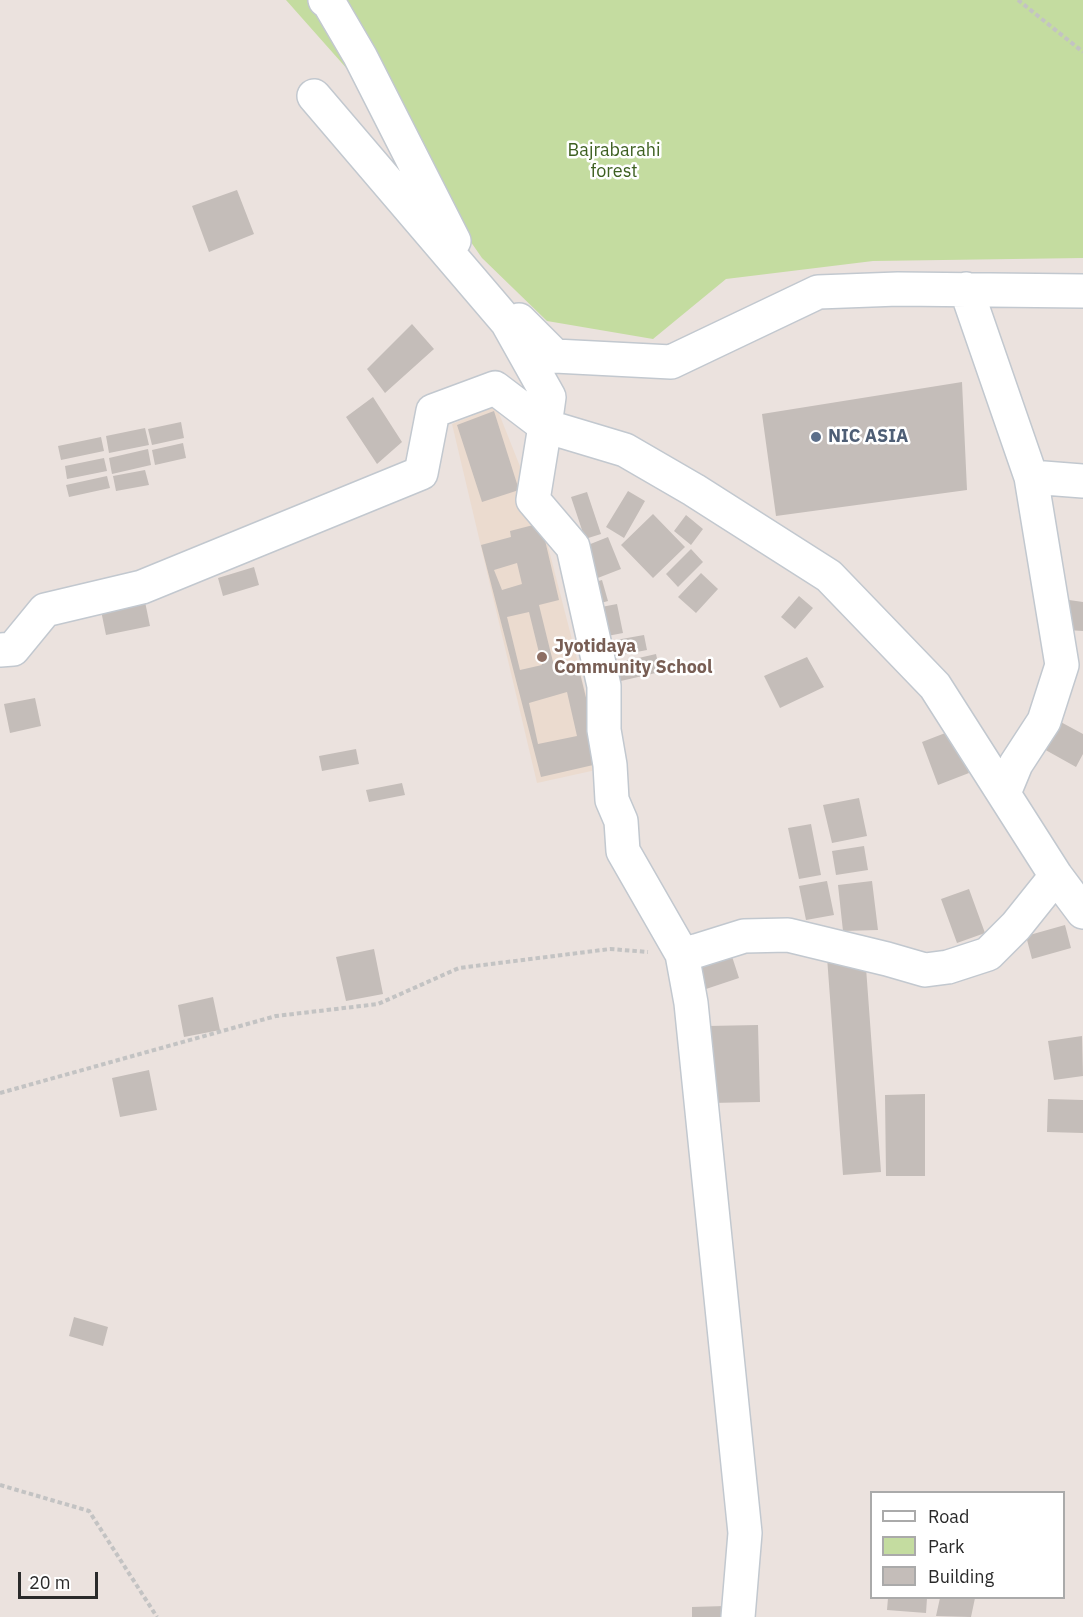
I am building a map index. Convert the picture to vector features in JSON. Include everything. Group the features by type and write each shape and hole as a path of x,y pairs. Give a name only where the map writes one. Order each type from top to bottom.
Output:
{"street":[{"path":"325,0 329,3 360,56 470,271 555,356 671,362 818,292 898,289 1083,291"},
{"path":"314,96 507,322 549,397 533,500 573,547 604,686 604,730 610,765 612,800 621,821 623,851 682,954 691,1003 745,1533 738,1617"},
{"path":"966,289 1031,477 1062,666 1044,721 1016,764 1004,793"},
{"path":"0,650 13,648 45,610 142,587 421,473 433,411 495,388 545,426 625,450 694,490 829,576 935,686 1056,876 1083,912"},
{"path":"1031,477 1083,482"},
{"path":"682,954 744,936 788,935 926,970 948,967 988,954 1016,926 1056,876"}],"path":[{"path":"1018,0 1083,52"},
{"path":"0,1093 276,1016 378,1004 459,968 610,949 682,954"},
{"path":"0,1485 89,1511 157,1617"}],"shaded area":[{"name":"Jyotidaya Community School","path":"496,406 541,519 605,768 537,783 452,424"}],"green space":[{"name":"Bajrabarahi forest","path":"286,0 1083,0 1083,258 873,261 726,279 653,339 547,321 482,258 364,88"}],"building":[{"path":"237,190 254,234 209,252 192,206"},
{"path":"412,324 434,349 385,393 367,369"},
{"path":"962,382 967,490 776,516 762,414"},
{"path":"373,397 402,442 377,464 346,417"},
{"path":"494,411 519,490 482,502 457,425"},
{"path":"181,422 184,438 152,445 148,429"},
{"path":"145,428 149,445 109,453 106,436"},
{"path":"101,437 104,451 61,460 58,446"},
{"path":"183,443 186,458 155,465 152,450"},
{"path":"148,449 151,465 112,474 109,458"},
{"path":"104,458 107,471 67,479 65,466"},
{"path":"145,470 149,485 116,491 113,476"},
{"path":"107,476 110,488 69,497 66,485"},
{"path":"628,491 645,501 624,538 606,527"},
{"path":"587,492 601,534 585,539 571,497"},
{"path":"653,514 685,547 653,578 621,545"},
{"path":"686,515 703,529 691,545 674,531"},
{"path":"541,523 559,600 539,605 554,666 577,661 602,763 541,777 481,545 511,537 510,531","holes":["517,563 522,584 502,590 494,570","529,612 542,665 520,670 507,617","567,692 577,736 538,744 529,703"]},
{"path":"608,537 621,569 590,581 578,549"},
{"path":"691,549 703,562 678,587 666,574"},
{"path":"254,567 259,585 223,596 218,578"},
{"path":"701,573 718,589 696,613 678,597"},
{"path":"602,580 608,601 594,605 588,584"},
{"path":"142,587 150,626 106,635 98,596"},
{"path":"799,596 813,608 795,629 781,617"},
{"path":"1069,600 1083,602 1083,631 1067,630"},
{"path":"617,604 623,633 597,638 591,609"},
{"path":"644,635 647,650 601,659 599,643"},
{"path":"656,654 660,672 612,683 608,665"},
{"path":"807,657 824,687 780,708 764,676"},
{"path":"35,698 41,726 10,733 4,704"},
{"path":"1057,720 1083,734 1083,754 1076,767 1042,748"},
{"path":"953,730 969,773 938,785 922,742"},
{"path":"356,749 359,764 322,771 319,756"},
{"path":"402,783 405,795 369,802 366,790"},
{"path":"859,798 867,836 832,843 823,805"},
{"path":"811,824 821,875 799,879 788,828"},
{"path":"864,846 868,870 836,875 832,851"},
{"path":"827,881 834,915 806,920 799,886"},
{"path":"872,881 878,930 843,931 838,885"},
{"path":"969,889 985,933 957,943 941,899"},
{"path":"1065,925 1071,948 1032,959 1026,936"},
{"path":"727,941 739,978 700,991 688,955"},
{"path":"374,949 383,994 346,1001 336,957"},
{"path":"865,954 881,1172 843,1175 827,957"},
{"path":"213,997 220,1030 184,1037 178,1005"},
{"path":"758,1025 760,1102 710,1103 708,1026"},
{"path":"1082,1036 1083,1076 1054,1080 1048,1041"},
{"path":"149,1070 157,1110 120,1117 112,1078"},
{"path":"925,1094 925,1176 886,1176 885,1095"},
{"path":"1048,1099 1083,1100 1083,1133 1047,1132"},
{"path":"74,1317 108,1327 103,1346 69,1336"},
{"path":"888,1599 927,1599 926,1613 887,1610"},
{"path":"940,1599 975,1599 971,1617 936,1616"},
{"path":"725,1606 725,1617 692,1617 692,1607"}],"place":[{"name":"NIC ASIA","path":"816,437"},
{"name":"Jyotidaya Community School","path":"542,657"}]}
